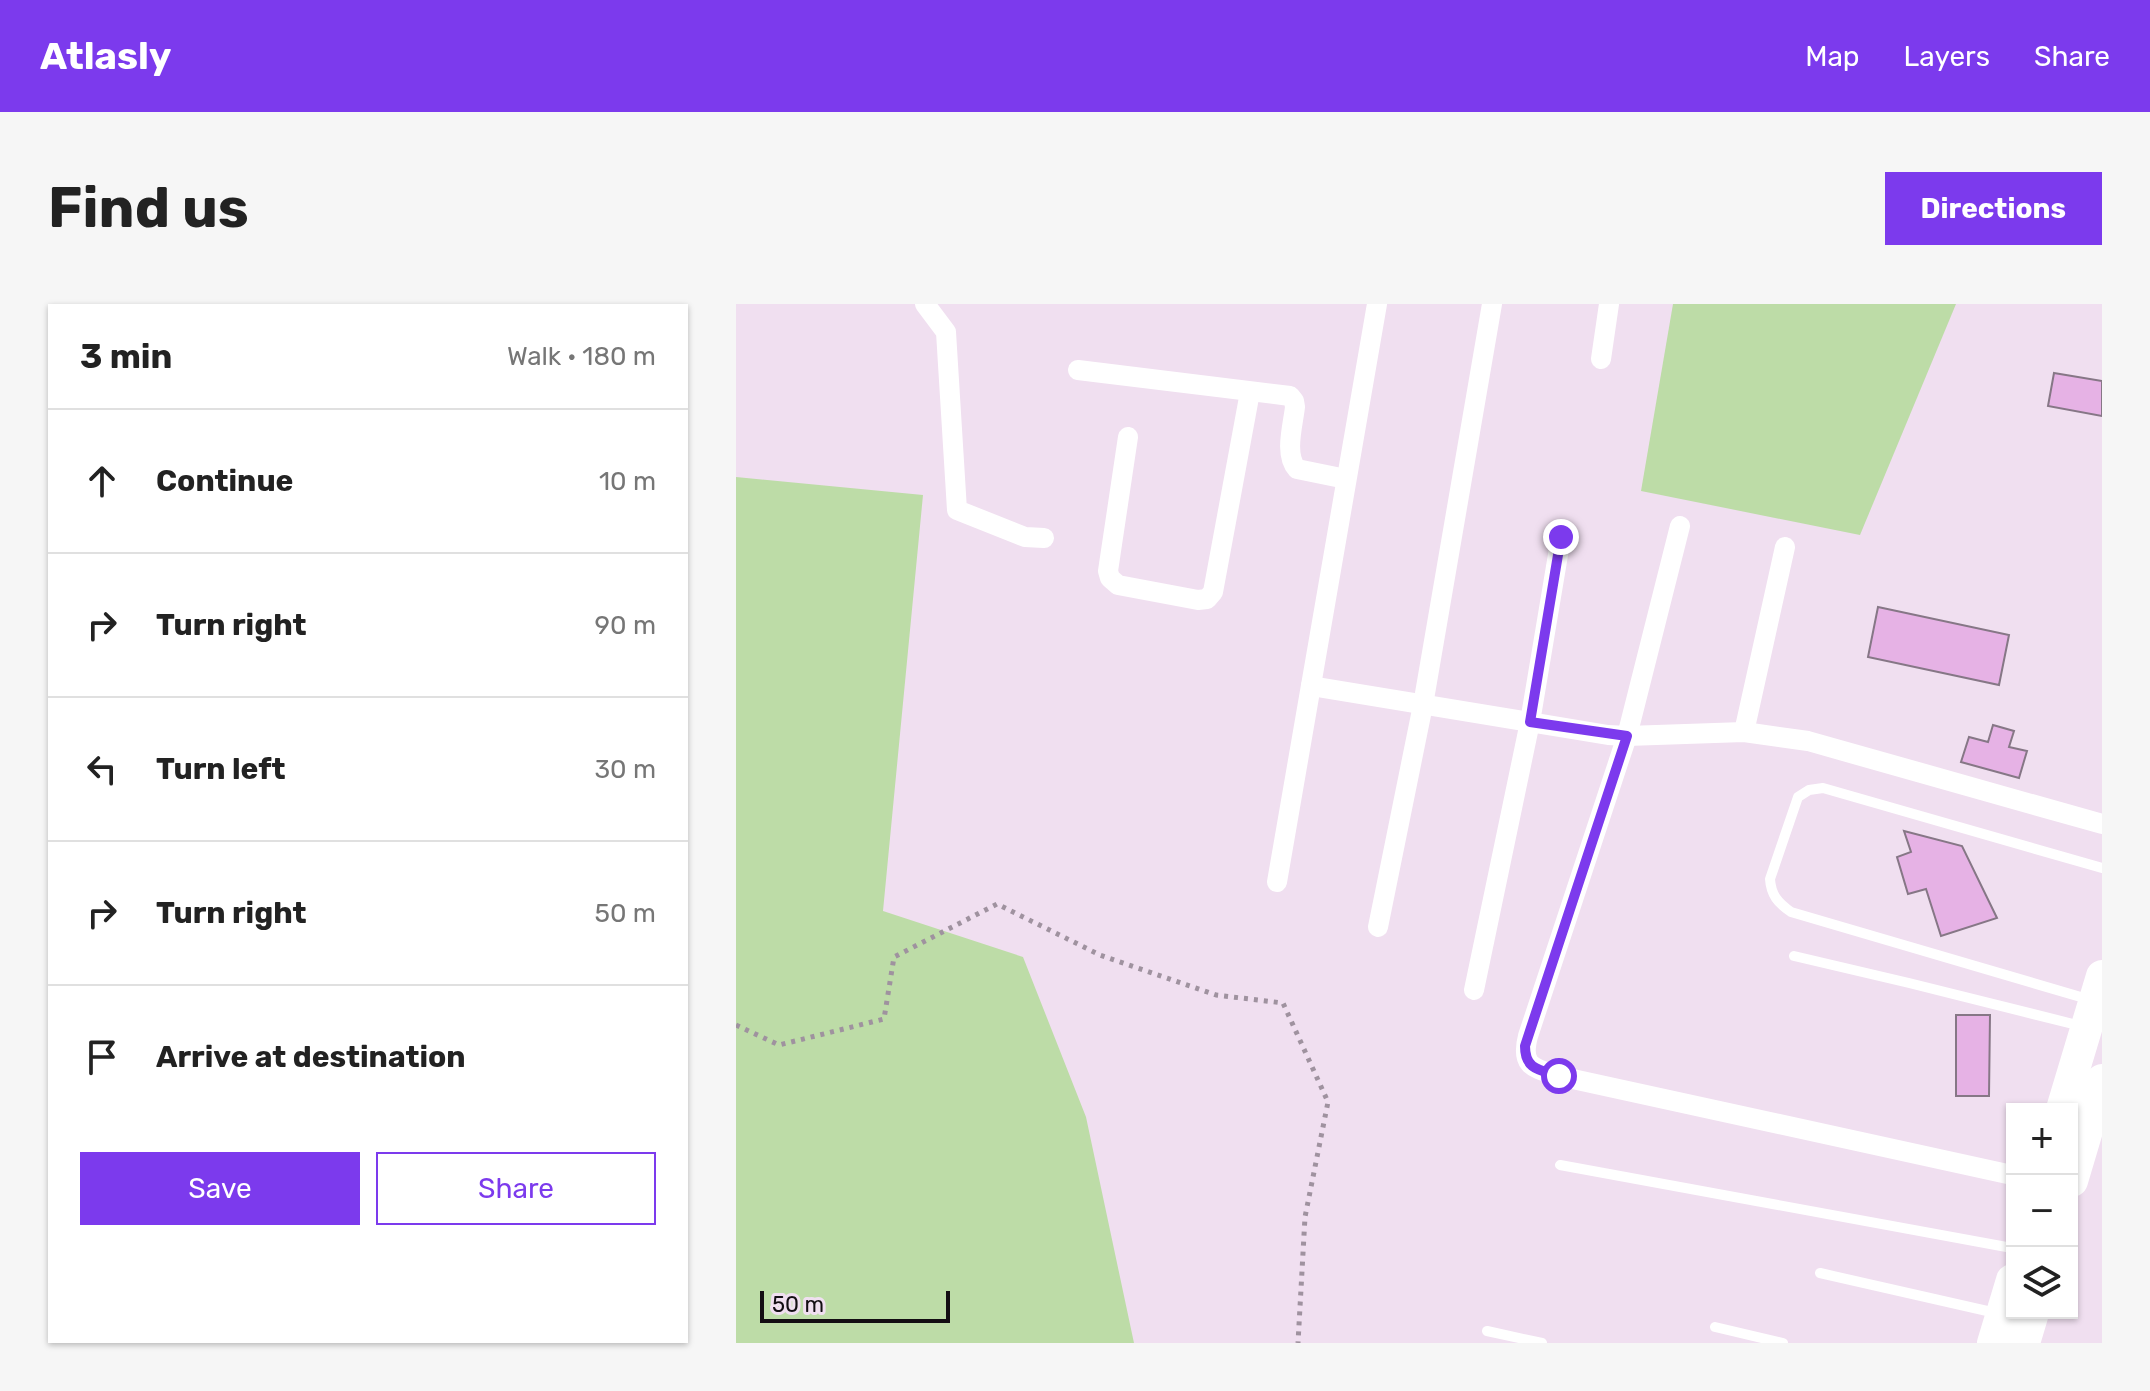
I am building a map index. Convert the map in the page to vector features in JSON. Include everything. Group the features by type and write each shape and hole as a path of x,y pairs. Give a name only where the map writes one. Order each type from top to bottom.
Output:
{"main road":[{"path":"2064,1103 2094,1002"},
{"path":"2074,1175 2102,1080"},
{"path":"2010,1323 2024,1343"}],"street":[{"path":"925,304 946,332 957,510 1025,537 1044,538"},
{"path":"1277,882 1377,304"},
{"path":"1378,927 1423,705 1492,304"},
{"path":"1601,359 1609,304"},
{"path":"1078,370 1290,396 1294,401 1290,457 1293,465 1297,469 1346,479"},
{"path":"1128,437 1108,571 1110,578 1118,585 1207,599 1213,592 1250,392"},
{"path":"1680,526 1627,736 1528,1036 1525,1054 1528,1063 1559,1076 2006,1174"},
{"path":"1474,990 1530,722 1561,537"},
{"path":"1744,732 1785,547"},
{"path":"1311,686 1627,736 1744,732 1808,741 2102,824"}],"lane":[{"path":"2094,1002 1791,912 1776,900 1770,879 1798,797 1809,790 1823,788 2102,868"},
{"path":"1794,956 1909,983 2094,1002"},
{"path":"1560,1165 2007,1247"},
{"path":"1820,1273 2010,1323"},
{"path":"1715,1327 1783,1343"},
{"path":"1487,1331 1542,1343"}],"path":[{"path":"736,1025 779,1045 884,1019 894,957 997,904 1100,955 1216,995 1283,1003 1328,1102 1305,1217 1298,1343"}],"green space":[{"path":"1673,304 1956,304 1860,535 1641,491"},
{"path":"736,477 923,495 883,911 1023,957 1086,1117 1134,1343 736,1343"}],"building":[{"path":"2054,373 2102,381 2102,416 2048,406"},
{"path":"1878,607 2009,635 1999,685 1868,657"},
{"path":"1993,725 2014,731 2009,747 2027,751 2019,778 1961,762 1969,737 1988,742"},
{"path":"1904,831 1962,846 1997,918 1941,936 1926,889 1908,894 1897,857 1911,852"},
{"path":"1956,1015 1990,1015 1989,1096 1956,1096"}],"route":[{"path":"1559,1076 1528,1063 1525,1046 1627,736 1530,722 1561,537"}]}
